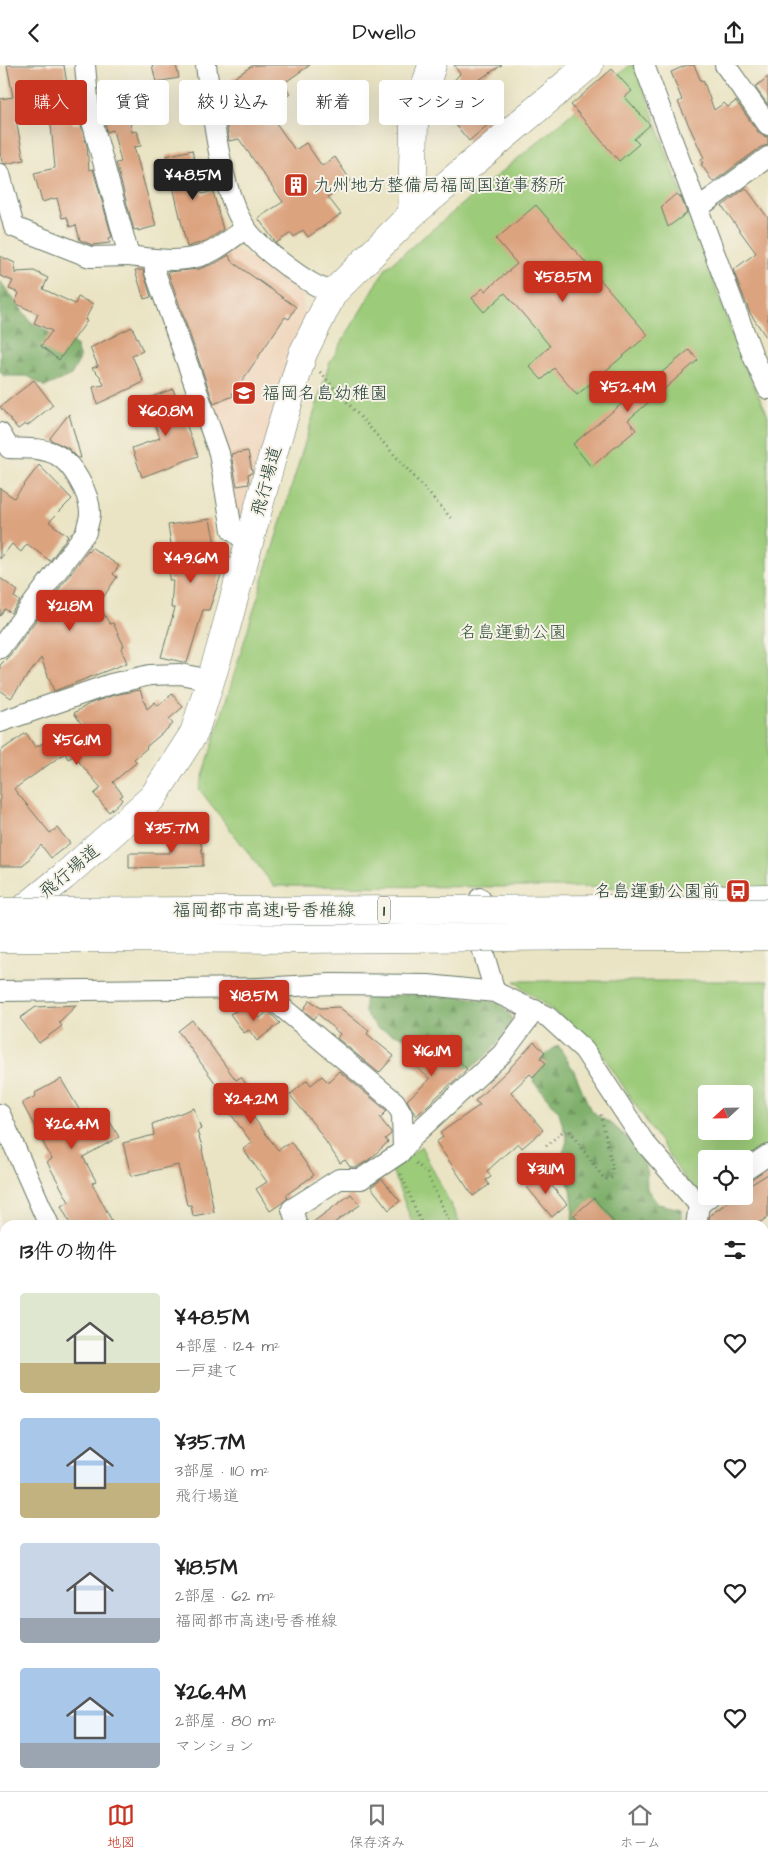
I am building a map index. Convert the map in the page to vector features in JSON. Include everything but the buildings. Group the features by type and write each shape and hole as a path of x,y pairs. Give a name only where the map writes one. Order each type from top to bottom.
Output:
{"main road":[{"path":"412,214 414,124 432,65"},
{"name":"飛行場道","path":"0,934 9,908 64,877 153,797 194,733 211,680 273,453 303,353 333,293 412,214 589,65"},
{"path":"9,908 480,898 768,898"},
{"name":"福岡都市高速1号香椎線","path":"9,908 610,909 768,913"},
{"name":"福岡都市高速1号香椎線","path":"0,938 304,939 768,936"},
{"path":"0,949 482,948 768,940"}],"street":[{"path":"85,65 89,110 129,256"},
{"path":"206,65 212,112 225,176 235,210 245,229 286,264 316,285 333,293"},
{"path":"644,65 698,208 761,352 768,389"},
{"path":"726,65 768,125"},
{"path":"698,208 768,157"},
{"path":"0,174 14,227 90,257 129,256 185,260 208,254 245,229"},
{"path":"154,259 155,272 219,453 232,530 249,544"},
{"path":"0,433 9,448 37,449 56,454 71,468 85,490 90,513 86,532 0,648"},
{"path":"0,722 111,684 150,675 180,674 211,680"},
{"path":"480,898 482,948 495,992"},
{"path":"0,991 260,988 331,984 428,985 495,992 548,1017 584,1050 644,1142 698,1195"},
{"path":"260,988 395,1101 402,1114 401,1151"},
{"path":"295,1220 292,1209 339,1179 361,1179 401,1151 413,1136 502,1054 535,1010"},
{"path":"0,1114 47,1220"},
{"path":"753,1165 768,1155"},
{"path":"698,1220 703,1205"}],"path":[{"path":"303,353 451,518"},
{"path":"546,1146 562,1132 569,1130 602,1176 607,1179 613,1177 598,1104"},
{"path":"401,1151 402,1174 420,1220"},
{"path":"427,1173 449,1220"}],"shaded area":[{"name":"福岡名島幼稚園","path":"234,247 302,294 304,313 310,312 241,532 163,276"}],"green space":[{"name":"名島運動公園","path":"630,65 635,65 743,363 768,415 768,888 274,886 199,789 329,364 386,268"},
{"path":"0,281 31,322 75,344 80,359 71,375 45,387 28,376 4,376 0,371"},
{"path":"514,981 768,981 768,1146 753,1156 753,1150 698,1150 697,1198 596,1045"},
{"path":"417,994 465,997 499,1003 512,1017 501,1039 478,1063 471,1068 452,1066 424,1044 377,1028 365,1013 365,998"},
{"path":"558,1045 574,1071 591,1111 614,1126 630,1140 646,1165 647,1189 658,1204 681,1209 681,1220 572,1220 571,1189 558,1167 567,1141 559,1112 533,1081 540,1059"},
{"path":"421,1146 458,1220 411,1220 392,1170"}],"place":[{"name":"九州地方整備局福岡国道事務所","path":"296,185"},
{"name":"福岡名島幼稚園","path":"244,393"},
{"name":"名島運動公園前","path":"738,891"}]}
